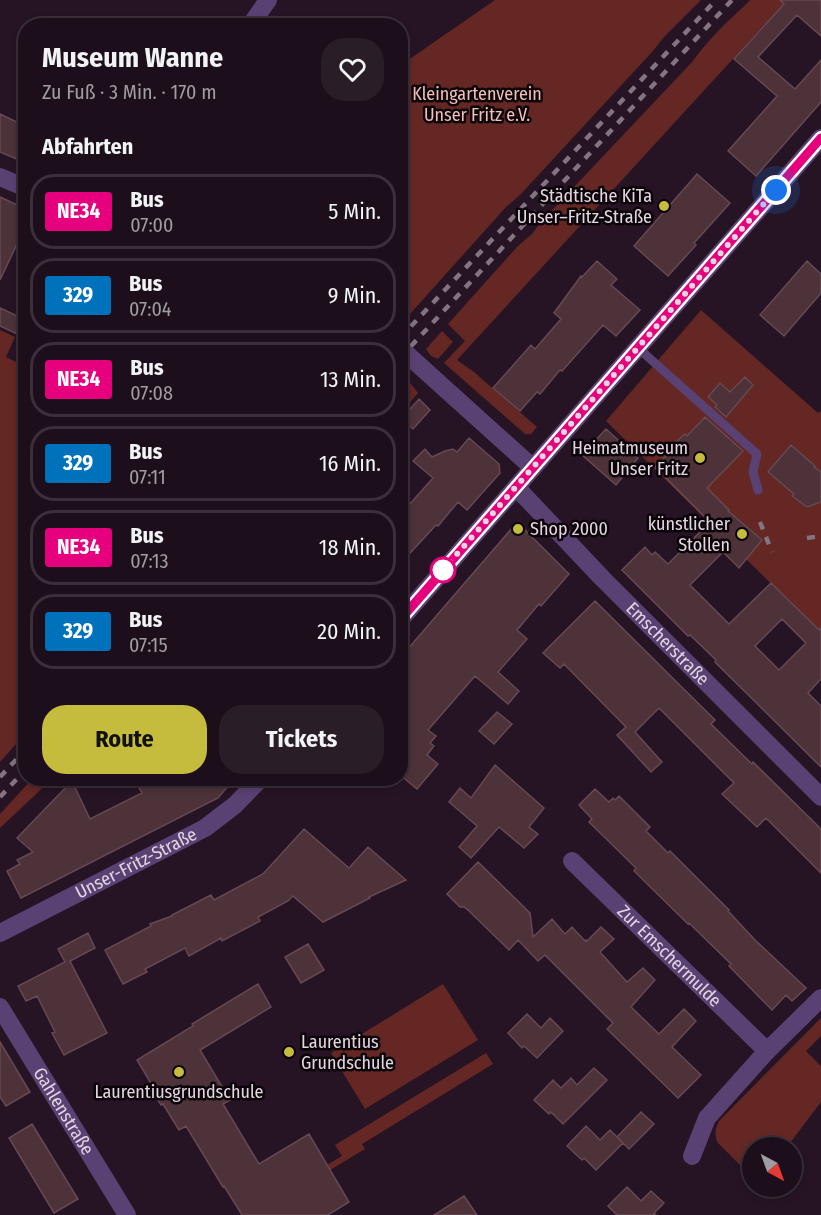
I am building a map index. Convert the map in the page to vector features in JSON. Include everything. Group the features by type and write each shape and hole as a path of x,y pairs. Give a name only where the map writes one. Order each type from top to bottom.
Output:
{"street":[{"path":"256,18 268,0"},
{"path":"408,611 821,138"},
{"path":"0,177 18,185"},
{"path":"408,355 533,468"},
{"name":"Emscherstraße","path":"516,487 602,578 821,797"},
{"name":"Unser-Fritz-Straße","path":"0,933 205,828 235,805 253,786"},
{"name":"Zur Emschermulde","path":"572,861 768,1051"},
{"path":"692,1156 706,1118 821,998"},
{"name":"Gahlenstraße","path":"0,1007 127,1215"}],"lane":[{"path":"638,348 757,454 753,472 758,490"}],"green space":[{"name":"Kleingartenverein Unser Fritz e.V.","path":"495,0 701,0 665,36 520,195 506,207 408,316 408,60"},
{"path":"750,0 787,0 457,360 537,427 531,434 525,434 444,363 465,341 448,324 517,247 533,233 726,23"},
{"path":"701,310 818,413 821,411 821,633 606,421"},
{"path":"0,330 15,337 6,357 18,363 18,742 0,762"},
{"path":"442,331 453,342 438,359 431,356 426,349"},
{"path":"408,380 418,393 408,405"},
{"path":"26,786 45,786 0,828 0,814"},
{"path":"443,984 478,1040 365,1109 331,1053"},
{"path":"821,1018 821,1036 806,1051 821,1066 821,1102 795,1137 742,1137 742,1167 718,1143 716,1129 719,1121"},
{"path":"486,1053 493,1064 362,1144 365,1149 325,1173 322,1168 342,1156 335,1145"}],"building":[{"path":"780,0 821,0 821,36 797,15 758,57 795,89 821,60 821,102 756,176 728,151 777,96 734,59 784,4"},
{"path":"0,114 18,123 18,160 0,152"},
{"path":"697,174 730,203 668,276 634,246"},
{"path":"0,197 18,205 18,242 0,280"},
{"path":"597,261 617,279 611,285 640,310 616,336 603,325 540,394 537,392 520,411 493,388 531,345 535,349 561,319 554,313 581,276"},
{"path":"807,261 821,274 821,293 784,336 760,315"},
{"path":"0,308 18,316 18,334 0,326"},
{"path":"745,377 753,385 726,417 708,397 720,383 730,392"},
{"path":"419,399 430,410 413,429 408,425 408,411"},
{"path":"705,417 743,451 707,488 728,511 762,540 739,568 723,552 690,585 729,624 771,583 819,630 821,628 821,679 808,693 821,706 821,767 715,662 716,660 690,635 688,636 622,570 645,547 652,555 655,552 668,564 710,522 655,467 676,446 674,444 685,434 687,436","holes":["782,619 806,643 779,670 755,646"]},
{"path":"606,429 638,458 616,485 582,455"},
{"path":"469,438 499,464 500,473 467,510 458,502 438,526 436,525 408,555 408,506 433,478 413,461 425,449 432,457 453,449 457,452"},
{"path":"791,445 821,472 821,502 807,507 792,496 794,494 768,472"},
{"path":"513,527 522,527 569,574 517,630 527,639 498,672 519,691 508,704 475,676 428,730 436,736 430,743 434,746 427,755 438,764 417,789 408,782 408,649"},
{"path":"595,601 715,720 711,724 821,829 821,873 766,818 757,827 722,794 734,783 659,708 635,732 662,762 651,772 617,735 626,727 564,664 560,668 543,653"},
{"path":"497,712 512,724 494,744 479,731"},
{"path":"495,765 544,808 529,827 538,834 524,848 499,827 471,858 459,847 477,826 449,802 460,788 471,798"},
{"path":"67,786 74,786 90,819 142,793 138,786 228,786 218,798 21,898 7,871 20,864 17,860 33,852 17,838"},
{"path":"595,789 609,802 619,796 650,827 646,831 668,853 670,851 729,910 755,940 806,988 792,1001 786,995 772,1010 729,966 731,964 634,871 636,868 589,822 592,819 579,805"},
{"path":"304,829 349,868 368,847 406,880 323,922 293,896 258,917 260,921 222,941 221,938 189,956 185,948 145,969 147,972 123,984 105,950 151,926 150,924 172,916 211,895 214,900 263,874"},
{"path":"478,862 530,913 533,937 552,919 565,934 572,927 585,941 601,927 614,939 600,952 627,982 643,968 655,980 631,1007 659,1034 684,1009 696,1021 672,1047 701,1075 678,1098 607,1029 613,1023 545,955 538,961 518,940 509,950 469,911 460,907 447,894"},
{"path":"88,933 95,948 70,961 107,1033 64,1055 37,996 26,1001 18,986 65,962 58,949"},
{"path":"308,944 324,970 301,983 285,957"},
{"path":"258,984 271,1007 200,1050 230,1100 223,1104 259,1164 309,1134 349,1202 328,1215 242,1215 186,1126 179,1130 163,1104 161,1105 137,1060"},
{"path":"527,1014 541,1028 550,1018 563,1031 537,1058 524,1046 522,1048 508,1033"},
{"path":"0,1042 30,1092 6,1106 0,1097"},
{"path":"594,1068 607,1080 563,1124 534,1100 553,1080 561,1088 571,1078 577,1085"},
{"path":"641,1112 654,1124 629,1149 617,1137"},
{"path":"32,1124 78,1199 54,1213 9,1138"},
{"path":"586,1126 600,1140 610,1130 623,1143 596,1170 567,1146"},
{"path":"627,1187 641,1201 651,1191 664,1203 654,1213 656,1215 617,1215 608,1206"},
{"path":"464,1196 477,1215 434,1215"}],"railway":[{"path":"408,329 716,0"},
{"path":"408,349 732,0"},
{"path":"760,522 772,552"},
{"path":"807,538 821,536"},
{"path":"0,777 18,758"},
{"path":"0,797 18,778"}],"bus line":[{"name":"NE34","path":"408,611 821,138"}],"place":[{"name":"Städtische KiTa Unser–Fritz-Straße","path":"664,206"},
{"name":"Heimatmuseum Unser Fritz","path":"700,458"},
{"name":"Shop 2000","path":"518,529"},
{"name":"künstlicher Stollen","path":"742,534"},
{"name":"Laurentius Grundschule","path":"289,1052"},
{"name":"Laurentiusgrundschule","path":"179,1072"}],"route":[{"path":"443,570 776,190"}]}
